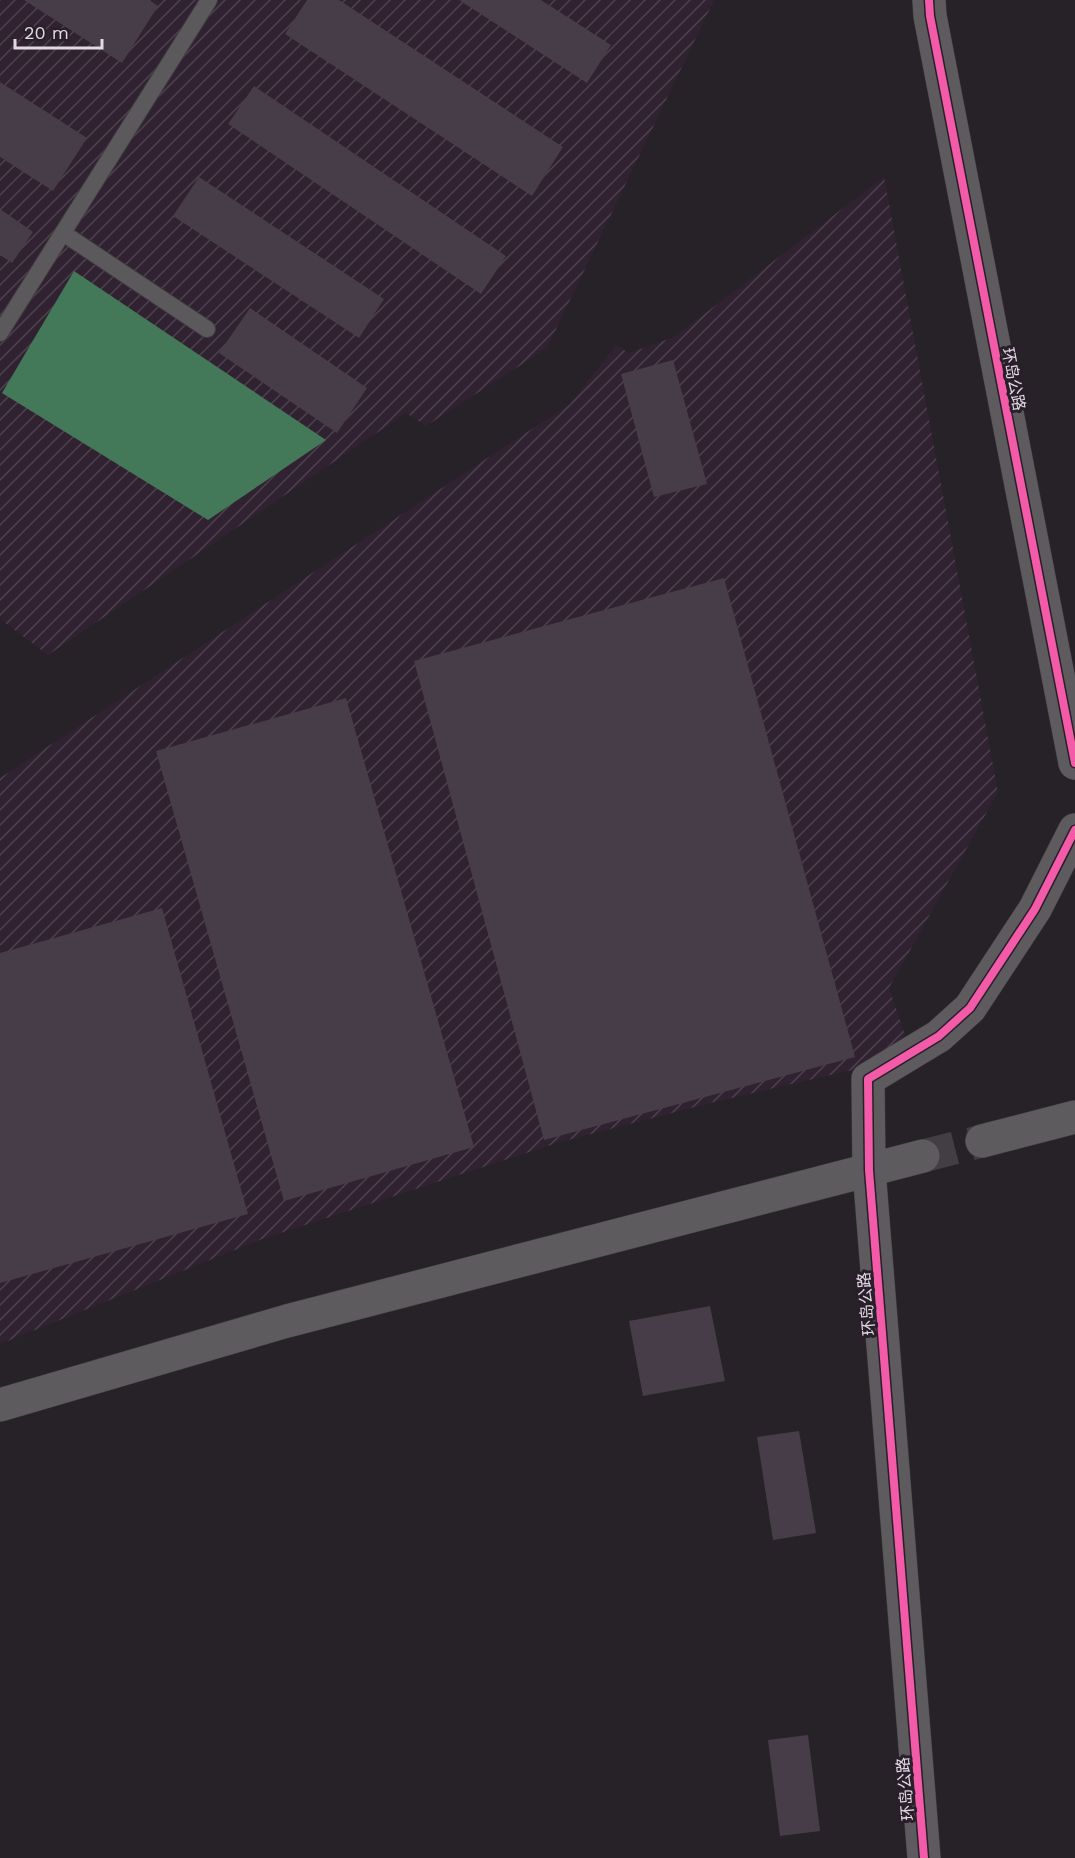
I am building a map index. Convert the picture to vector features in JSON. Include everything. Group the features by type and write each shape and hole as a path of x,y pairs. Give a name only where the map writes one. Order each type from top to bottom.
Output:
{"street":[{"name":"环岛公路","path":"929,0 930,16 1075,764"},
{"name":"环岛公路","path":"924,1858 868,1170 868,1079 939,1036 970,1008 1035,909 1075,830"},
{"path":"982,1141 1075,1116"},
{"path":"0,1405 287,1321 923,1156"}],"lane":[{"path":"0,333 209,0"},
{"path":"63,233 207,329"}],"shaded area":[{"path":"0,0 714,0 547,348 426,426 406,413 48,655 0,619"},
{"path":"884,177 998,792 889,988 909,1047 865,1067 714,1102 560,1142 262,1239 0,1344 0,778 570,404 616,345 629,353 674,337"},
{"path":"74,271 326,440 208,520 2,393"}],"building":[{"path":"24,0 149,0 158,6 122,63"},
{"path":"307,0 339,0 563,147 532,196 285,34"},
{"path":"459,0 541,0 611,45 587,83"},
{"path":"0,82 87,138 53,191 0,157"},
{"path":"254,86 506,256 481,294 228,124"},
{"path":"199,177 384,299 359,338 173,216"},
{"path":"0,209 33,232 12,263 0,255"},
{"path":"250,308 367,388 337,433 219,353"},
{"path":"673,360 707,484 654,497 621,374"},
{"path":"724,578 855,1057 544,1140 414,661"},
{"path":"346,698 474,1147 284,1201 156,751"},
{"path":"162,908 248,1214 0,1283 0,953"},
{"path":"710,1306 725,1381 643,1396 629,1321"},
{"path":"799,1431 816,1533 773,1540 757,1437"},
{"path":"808,1735 820,1831 780,1836 768,1740"}],"tunnel":[{"path":"923,1156 982,1141"}],"cycle path":[{"path":"929,0 930,16 1075,763"},
{"path":"924,1858 869,1170 868,1079 939,1036 970,1008 1035,909 1075,830"}]}
